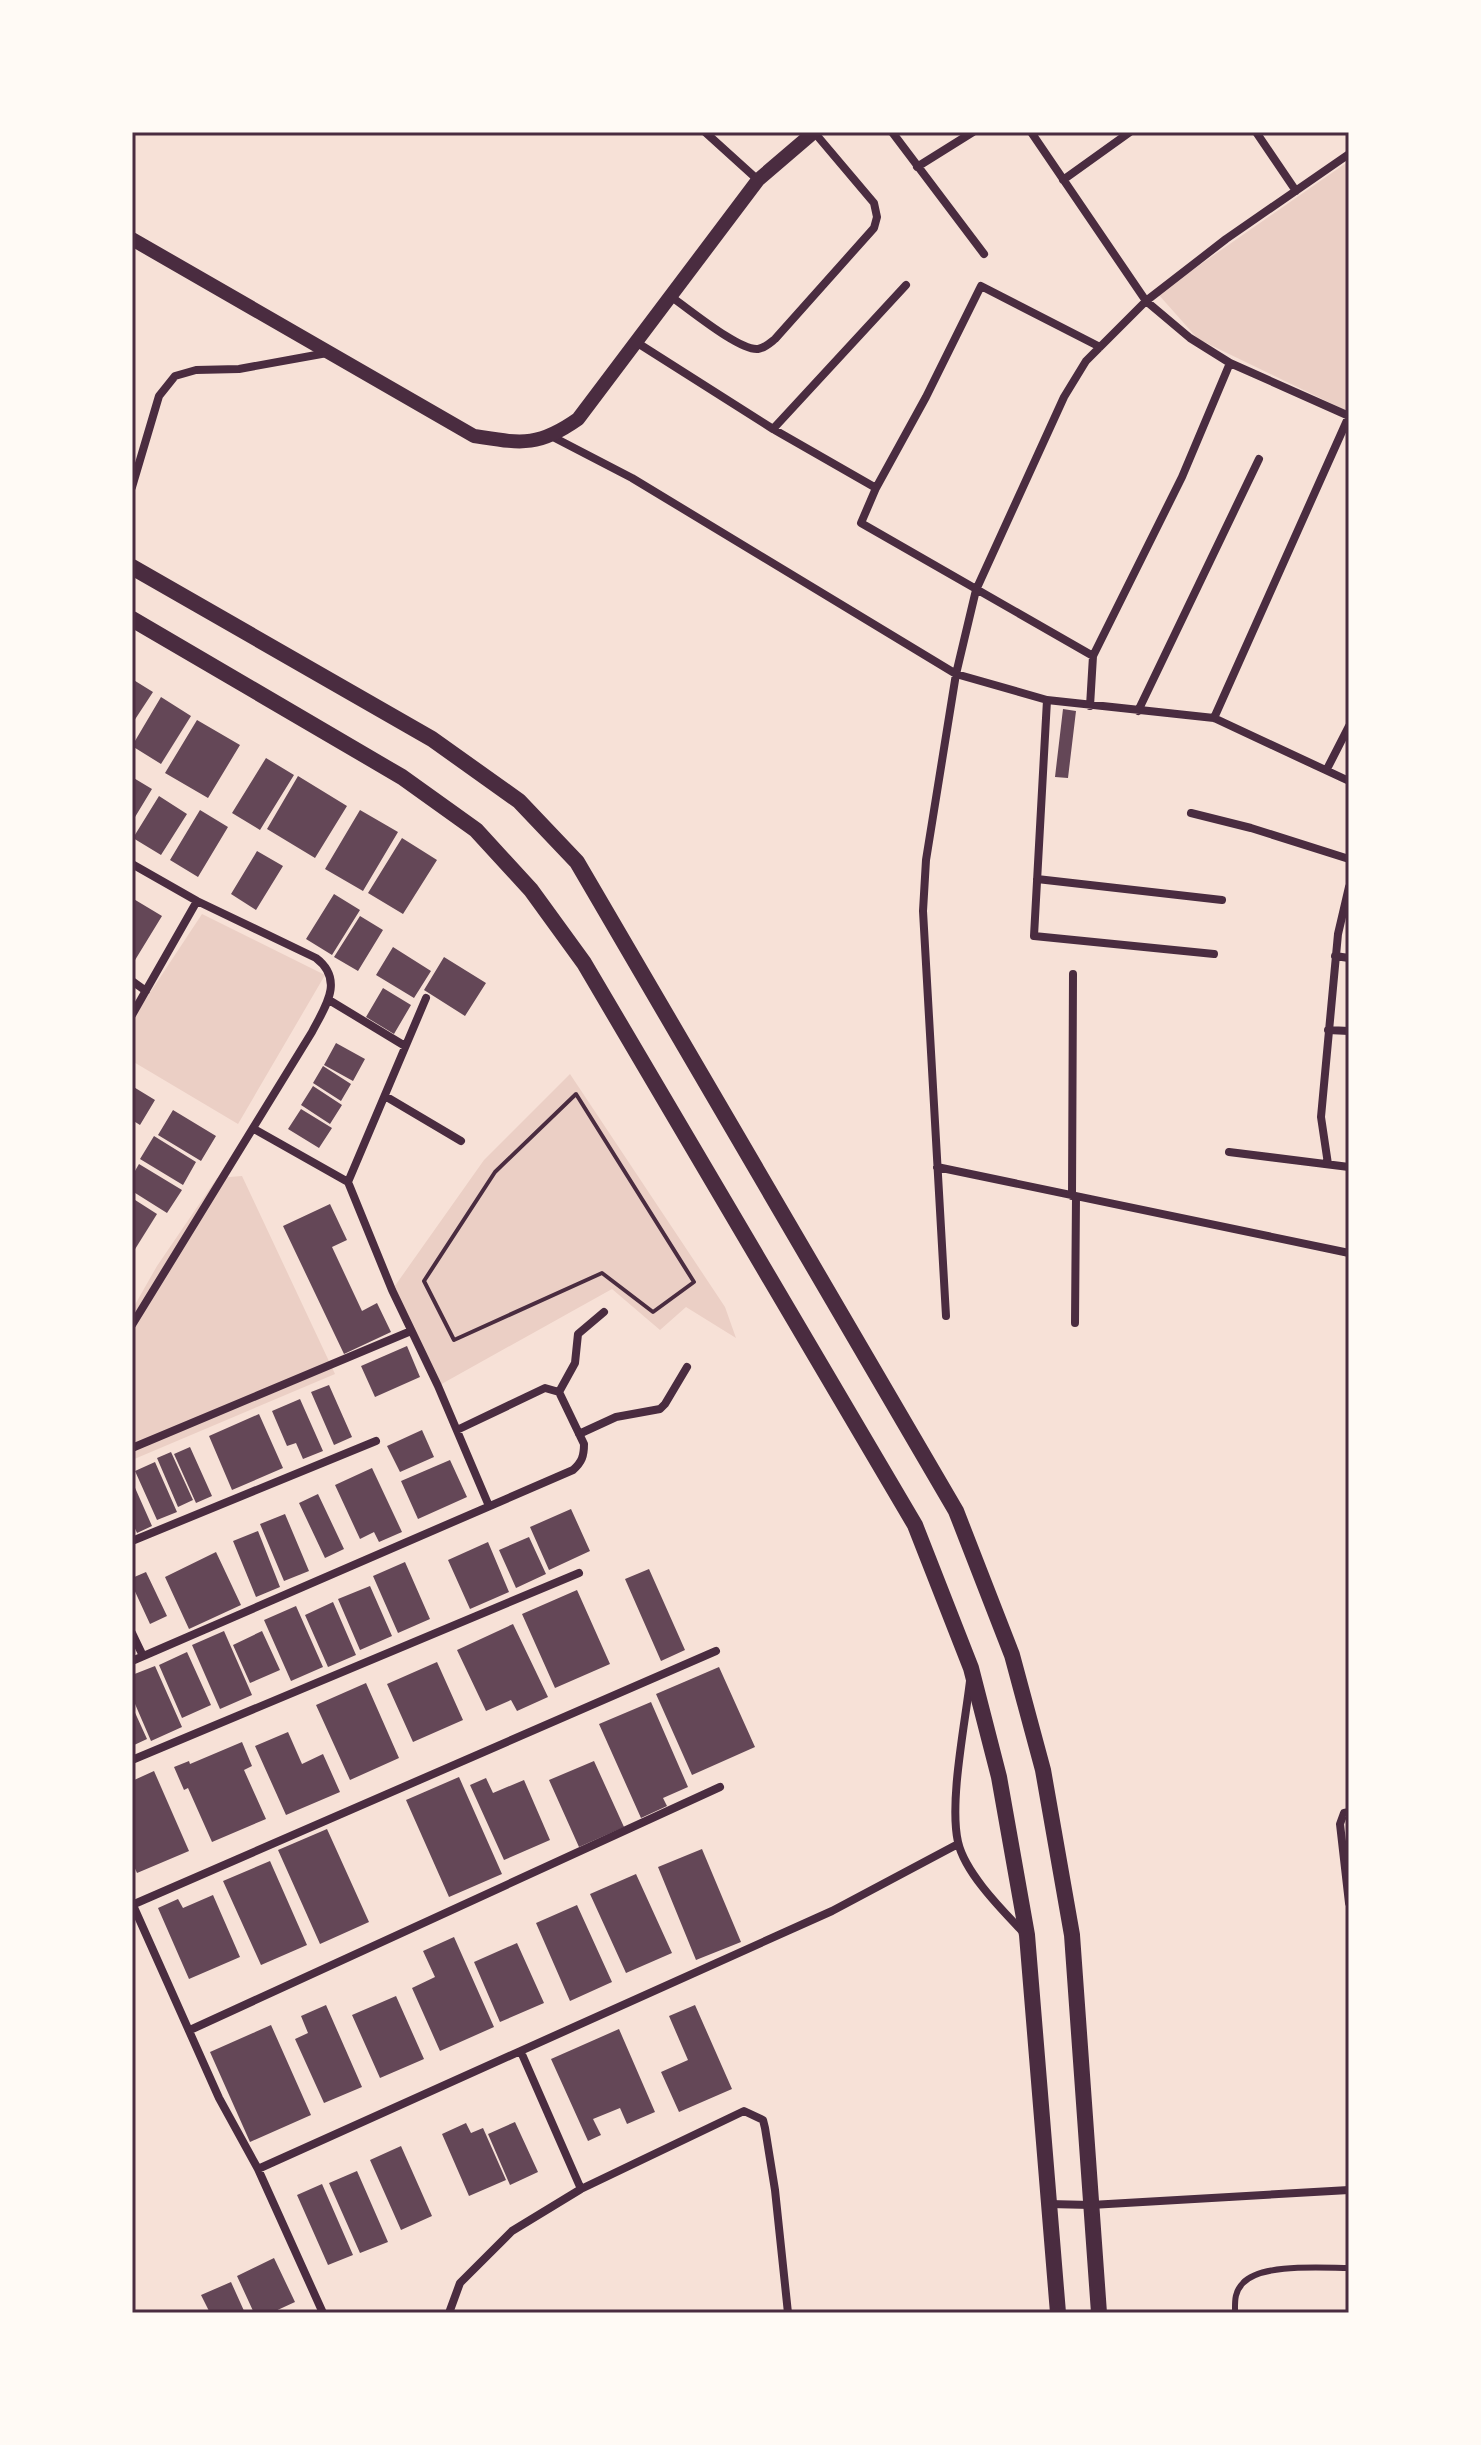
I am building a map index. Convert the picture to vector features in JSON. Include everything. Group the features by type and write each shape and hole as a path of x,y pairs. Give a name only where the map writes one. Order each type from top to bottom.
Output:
{"main road":[{"path":"132,567 432,739 519,801 577,862 956,1511 1012,1655 1043,1770 1072,1935 1099,2313"},
{"path":"132,619 402,777 476,830 531,890 584,963 915,1525 971,1668 999,1777 1027,1935 1058,2313"}],"street":[{"path":"705,132 758,180"},
{"path":"132,239 474,436 521,443 553,437 578,419 670,296 758,180 814,132 874,203 877,217 874,228 865,240 775,339 756,350 739,344 670,296"},
{"path":"892,132 984,254"},
{"path":"917,167 973,132"},
{"path":"1031,132 1146,301 1190,338 1230,363 1349,416 1214,718"},
{"path":"1063,180 1130,132"},
{"path":"1256,132 1296,191"},
{"path":"946,1316 923,911 926,860 956,674 976,590 1064,397 1086,361 1146,301 1226,239 1349,154"},
{"path":"773,429 906,285"},
{"path":"1093,656 861,523 876,488 981,286 1100,347"},
{"path":"636,342 773,429 876,488"},
{"path":"132,487 159,396 175,376 196,370 239,369 328,353"},
{"path":"1090,706 1093,656 1182,477 1230,363"},
{"path":"553,437 632,478 956,674 1047,700 1214,718 1349,781"},
{"path":"1138,711 1259,459"},
{"path":"1047,700 1034,936 1214,954"},
{"path":"1327,769 1349,726"},
{"path":"1191,813 1349,859"},
{"path":"132,864 197,901 316,958 327,966 332,982 329,1000 254,1129 132,1325"},
{"path":"1037,879 1222,900"},
{"path":"1328,1164 1321,1117 1335,956 1349,887"},
{"path":"132,1015 197,901"},
{"path":"1335,956 1349,958"},
{"path":"1073,974 1075,1323"},
{"path":"132,981 146,991"},
{"path":"348,1182 426,998"},
{"path":"329,1000 405,1046"},
{"path":"1328,1030 1349,1031"},
{"path":"385,1096 461,1141"},
{"path":"254,1129 348,1182 392,1290 489,1506"},
{"path":"1229,1152 1349,1167"},
{"path":"937,1167 1349,1253"},
{"path":"559,1392 575,1363 578,1334 604,1312"},
{"path":"132,1448 411,1331"},
{"path":"579,1434 616,1417 660,1409 687,1367"},
{"path":"132,1661 573,1470 581,1463 584,1454 584,1444 559,1392 545,1388 457,1430"},
{"path":"132,1541 376,1441"},
{"path":"132,1760 579,1573"},
{"path":"132,1633 143,1656"},
{"path":"323,2313 258,2169 219,2098 132,1905 716,1651"},
{"path":"971,1668 956,1811 958,1844 988,1896 1027,1935"},
{"path":"190,2030 720,1787"},
{"path":"1349,1812 1344,1813 1340,1824 1349,1903"},
{"path":"258,2169 849,1903 958,1844"},
{"path":"521,2052 581,2189"},
{"path":"449,2313 460,2283 512,2231 581,2189 744,2111 763,2120 771,2157 788,2313"},
{"path":"1049,2204 1091,2205 1349,2190"}],"lane":[{"path":"1235,2313 1235,2297 1244,2281 1258,2274 1277,2269 1349,2268"}],"path":[{"path":"576,1094 694,1282 653,1312 602,1273 454,1340 424,1281 495,1172 560,1109 576,1094"}],"shaded area":[{"path":"1349,161 1349,412 1198,339 1158,294"},
{"path":"202,914 325,975 238,1124 132,1061 132,1020"},
{"path":"570,1074 725,1307 736,1338 686,1307 660,1330 612,1289 438,1386 392,1290 484,1160"},
{"path":"242,1176 335,1374 132,1460 132,1310 157,1266 217,1178"}],"building":[{"path":"132,679 153,692 132,724"},
{"path":"161,697 191,716 161,764 132,746"},
{"path":"1063,709 1076,711 1068,778 1055,777"},
{"path":"197,720 240,745 208,798 165,773"},
{"path":"266,758 294,775 260,830 232,813"},
{"path":"298,776 347,806 315,858 267,829"},
{"path":"132,777 152,789 132,822"},
{"path":"159,796 187,814 161,855 133,838"},
{"path":"200,810 228,827 198,877 170,860"},
{"path":"360,810 398,832 363,891 325,869"},
{"path":"402,838 437,860 403,914 368,893"},
{"path":"257,851 283,866 256,910 231,894"},
{"path":"334,894 360,910 332,955 306,939"},
{"path":"132,898 162,916 132,965"},
{"path":"360,916 383,930 358,971 334,957"},
{"path":"393,947 431,971 414,998 376,975"},
{"path":"444,957 486,983 465,1016 424,990"},
{"path":"383,988 411,1005 394,1034 366,1017"},
{"path":"336,1043 365,1059 353,1081 324,1065"},
{"path":"323,1066 351,1084 341,1101 313,1083"},
{"path":"132,1086 155,1100 140,1125 132,1120"},
{"path":"313,1086 342,1105 330,1124 301,1105"},
{"path":"301,1109 332,1128 319,1148 288,1129"},
{"path":"173,1110 216,1136 201,1161 158,1135"},
{"path":"154,1136 196,1162 183,1185 140,1159"},
{"path":"139,1164 182,1190 167,1213 132,1191 132,1176"},
{"path":"132,1198 157,1214 132,1254"},
{"path":"330,1204 347,1240 332,1247 362,1311 377,1303 391,1332 344,1354 283,1226"},
{"path":"407,1346 420,1377 375,1397 361,1366"},
{"path":"329,1385 352,1437 334,1445 311,1392"},
{"path":"300,1399 323,1451 303,1459 296,1443 287,1446 272,1411"},
{"path":"259,1414 283,1468 232,1490 209,1436"},
{"path":"422,1430 434,1457 400,1472 387,1446"},
{"path":"190,1447 212,1496 196,1503 174,1454"},
{"path":"171,1452 193,1500 178,1507 157,1458"},
{"path":"450,1460 467,1497 418,1519 401,1481"},
{"path":"155,1462 177,1512 157,1520 135,1471"},
{"path":"372,1468 402,1532 379,1542 374,1532 360,1539 335,1485"},
{"path":"132,1481 152,1526 137,1533 132,1522"},
{"path":"318,1494 344,1549 325,1558 299,1503"},
{"path":"571,1509 590,1551 549,1570 530,1527"},
{"path":"285,1514 309,1571 284,1581 260,1524"},
{"path":"258,1531 280,1587 256,1597 233,1541"},
{"path":"529,1537 546,1574 516,1588 499,1550"},
{"path":"488,1542 509,1592 470,1609 448,1560"},
{"path":"216,1552 241,1605 189,1629 165,1577"},
{"path":"405,1562 430,1619 398,1633 373,1576"},
{"path":"649,1569 685,1650 661,1661 625,1579"},
{"path":"146,1572 167,1616 150,1624 132,1585 132,1578"},
{"path":"370,1586 392,1636 360,1650 338,1599"},
{"path":"577,1590 610,1664 555,1688 522,1614"},
{"path":"333,1602 356,1655 328,1667 305,1615"},
{"path":"296,1606 323,1667 291,1681 264,1620"},
{"path":"513,1624 548,1697 517,1711 511,1700 486,1711 457,1650"},
{"path":"224,1631 252,1695 220,1709 192,1645"},
{"path":"262,1631 280,1670 250,1683 233,1645"},
{"path":"187,1652 211,1705 182,1718 159,1665"},
{"path":"437,1662 463,1720 413,1742 387,1684"},
{"path":"155,1666 182,1727 151,1741 132,1697 132,1675"},
{"path":"719,1667 755,1747 692,1775 656,1694"},
{"path":"366,1683 399,1758 350,1780 316,1705"},
{"path":"651,1702 688,1787 663,1798 667,1806 641,1818 599,1724"},
{"path":"132,1706 147,1739 132,1746"},
{"path":"288,1732 302,1764 323,1754 340,1792 286,1815 255,1746"},
{"path":"242,1742 252,1766 244,1770 266,1819 212,1842 188,1788 184,1790 174,1767 189,1761 190,1764"},
{"path":"594,1761 624,1827 579,1847 549,1780"},
{"path":"154,1771 189,1851 137,1873 132,1862 132,1781"},
{"path":"459,1777 502,1874 449,1897 406,1800"},
{"path":"486,1778 493,1793 524,1780 550,1840 504,1860 470,1785"},
{"path":"327,1829 369,1922 320,1944 278,1850"},
{"path":"702,1849 741,1942 696,1960 658,1867"},
{"path":"270,1861 307,1945 261,1965 223,1881"},
{"path":"636,1874 672,1953 626,1973 590,1894"},
{"path":"213,1895 240,1957 189,1979 158,1908 178,1899 183,1908"},
{"path":"577,1905 612,1982 570,2001 536,1923"},
{"path":"454,1937 494,2027 440,2051 412,1988 435,1977 423,1951"},
{"path":"517,1943 544,2003 500,2022 474,1962"},
{"path":"396,1996 424,2059 380,2078 352,2015"},
{"path":"326,2005 362,2087 324,2103 295,2039 308,2033 301,2016"},
{"path":"695,2005 732,2089 679,2112 661,2072 688,2060 669,2016"},
{"path":"271,2025 311,2115 250,2142 210,2052"},
{"path":"619,2029 655,2112 627,2124 620,2108 593,2119 601,2135 588,2141 551,2059"},
{"path":"515,2122 538,2172 510,2185 488,2134"},
{"path":"466,2123 471,2133 483,2128 506,2180 469,2196 442,2134"},
{"path":"401,2146 432,2216 401,2230 370,2160"},
{"path":"357,2171 388,2242 360,2253 329,2183"},
{"path":"322,2184 353,2255 328,2265 297,2195"},
{"path":"274,2258 295,2302 271,2313 254,2313 237,2276"},
{"path":"231,2282 245,2313 210,2313 201,2295"}]}
